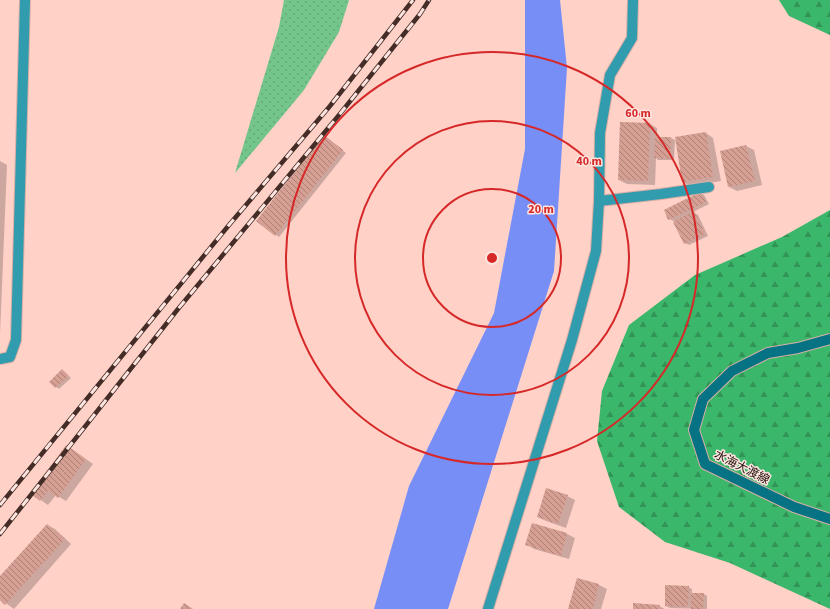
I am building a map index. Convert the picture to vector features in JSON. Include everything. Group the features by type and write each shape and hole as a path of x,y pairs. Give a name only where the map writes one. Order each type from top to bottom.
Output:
{"main road":[{"name":"水海大渡線","path":"830,338 798,348 768,352 732,371 703,399 694,430 705,464 794,507 830,519"}],"street":[{"path":"0,359 10,357 16,340 25,0"},
{"path":"488,609 572,340 596,251 599,200 600,133 610,76 632,38 633,0"},
{"path":"599,200 661,194 709,187"}],"green space":[{"path":"284,0 349,0 339,32 304,90 235,173 279,27"},
{"path":"779,0 830,0 830,35 789,16"},
{"path":"830,210 830,609 730,563 665,542 619,507 597,441 602,391 629,325 695,275 782,237"}],"water":[{"path":"525,0 560,0 567,68 554,271 448,609 374,609 409,486 494,313 525,149"}],"building":[{"path":"620,122 650,123 648,181 618,180"},
{"path":"706,132 713,177 682,182 675,137"},
{"path":"324,135 343,150 275,236 256,221"},
{"path":"655,137 671,137 671,159 654,158"},
{"path":"746,145 755,181 728,187 720,151"},
{"path":"700,192 706,202 668,220 664,210"},
{"path":"694,211 705,234 684,244 673,222"},
{"path":"62,369 69,376 55,388 49,382"},
{"path":"66,445 86,459 58,498 48,491 40,501 31,494"},
{"path":"546,488 568,495 558,524 537,517"},
{"path":"532,523 567,533 561,556 525,545"},
{"path":"47,524 65,539 5,605 0,600 0,576"},
{"path":"577,578 599,584 593,609 568,609"},
{"path":"665,585 689,586 688,607 665,606"},
{"path":"691,593 704,593 703,609 691,609"},
{"path":"184,603 193,609 180,609"},
{"path":"633,603 660,605 659,609 633,609"}],"railway":[{"path":"0,505 229,225 330,106 413,0"},
{"path":"0,534 178,309 339,115 420,14 429,0"}]}
